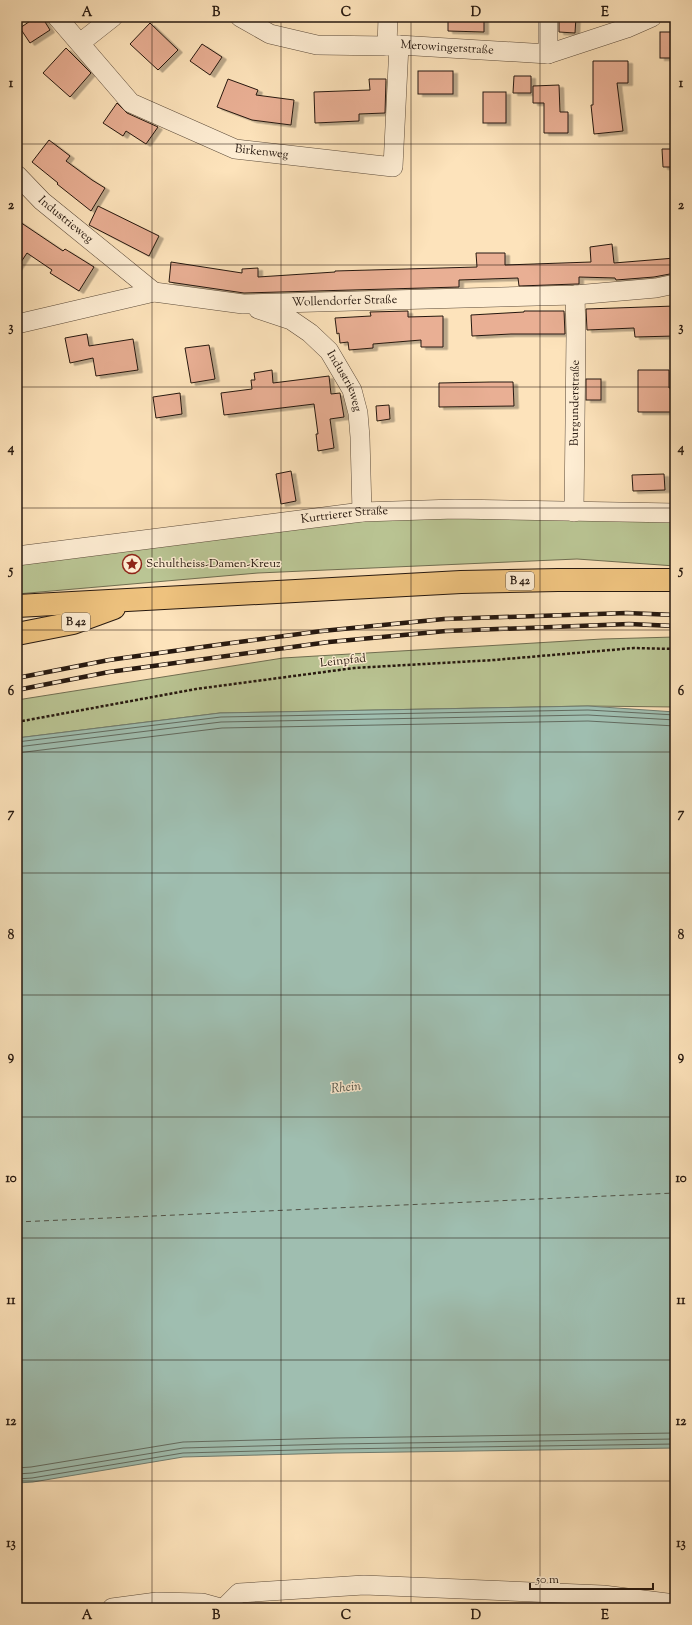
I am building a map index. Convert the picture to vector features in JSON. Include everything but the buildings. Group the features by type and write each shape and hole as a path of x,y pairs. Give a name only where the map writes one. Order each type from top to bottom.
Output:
{"main road":[{"name":"B 42","path":"17,606 133,601 461,582 675,580"},
{"name":"B 42","path":"17,634 73,623 133,601"}],"street":[{"name":"Birkenweg","path":"57,17 130,103 235,149 393,167 393,46"},
{"path":"80,43 113,17"},
{"name":"Merowingerstraße","path":"240,17 270,34 316,45 393,46 548,54 627,28 652,17"},
{"path":"388,17 393,46"},
{"path":"548,17 548,54"},
{"name":"Industrieweg","path":"17,175 42,201 154,292"},
{"name":"Wollendorfer Straße","path":"17,324 154,292 243,304 575,295 656,288 675,284"},
{"name":"Burgunderstraße","path":"574,512 575,295"},
{"name":"Industrieweg","path":"243,304 291,320 310,333 328,351 352,390 358,413 360,437 362,512"},
{"name":"Kurtrierer Straße","path":"17,556 362,512 455,509 675,514"},
{"path":"224,1608 239,1593 364,1585 603,1595 675,1604"},
{"path":"112,1608 157,1602 202,1603 220,1608"}],"path":[{"name":"Leinpfad","path":"17,722 196,689 354,668 494,660 634,648 675,649"}],"green space":[{"path":"368,517 675,517 675,566 577,559 258,573 17,594 17,563"},
{"path":"675,637 675,707 588,706 220,713 17,738 17,700 283,658 602,639"}],"water":[{"name":"Rhein","path":"588,706 675,712 675,1448 335,1453 183,1457 33,1482 17,1483 17,738 220,713"}],"ferry route":[{"path":"17,1222 675,1193"}],"railway":[{"path":"17,678 109,660 224,644 322,631 444,619 627,613 675,615"},
{"path":"17,690 109,672 329,642 446,631 629,624 675,626"}],"place":[{"name":"Schultheiss-Damen-Kreuz","path":"132,564"}]}
